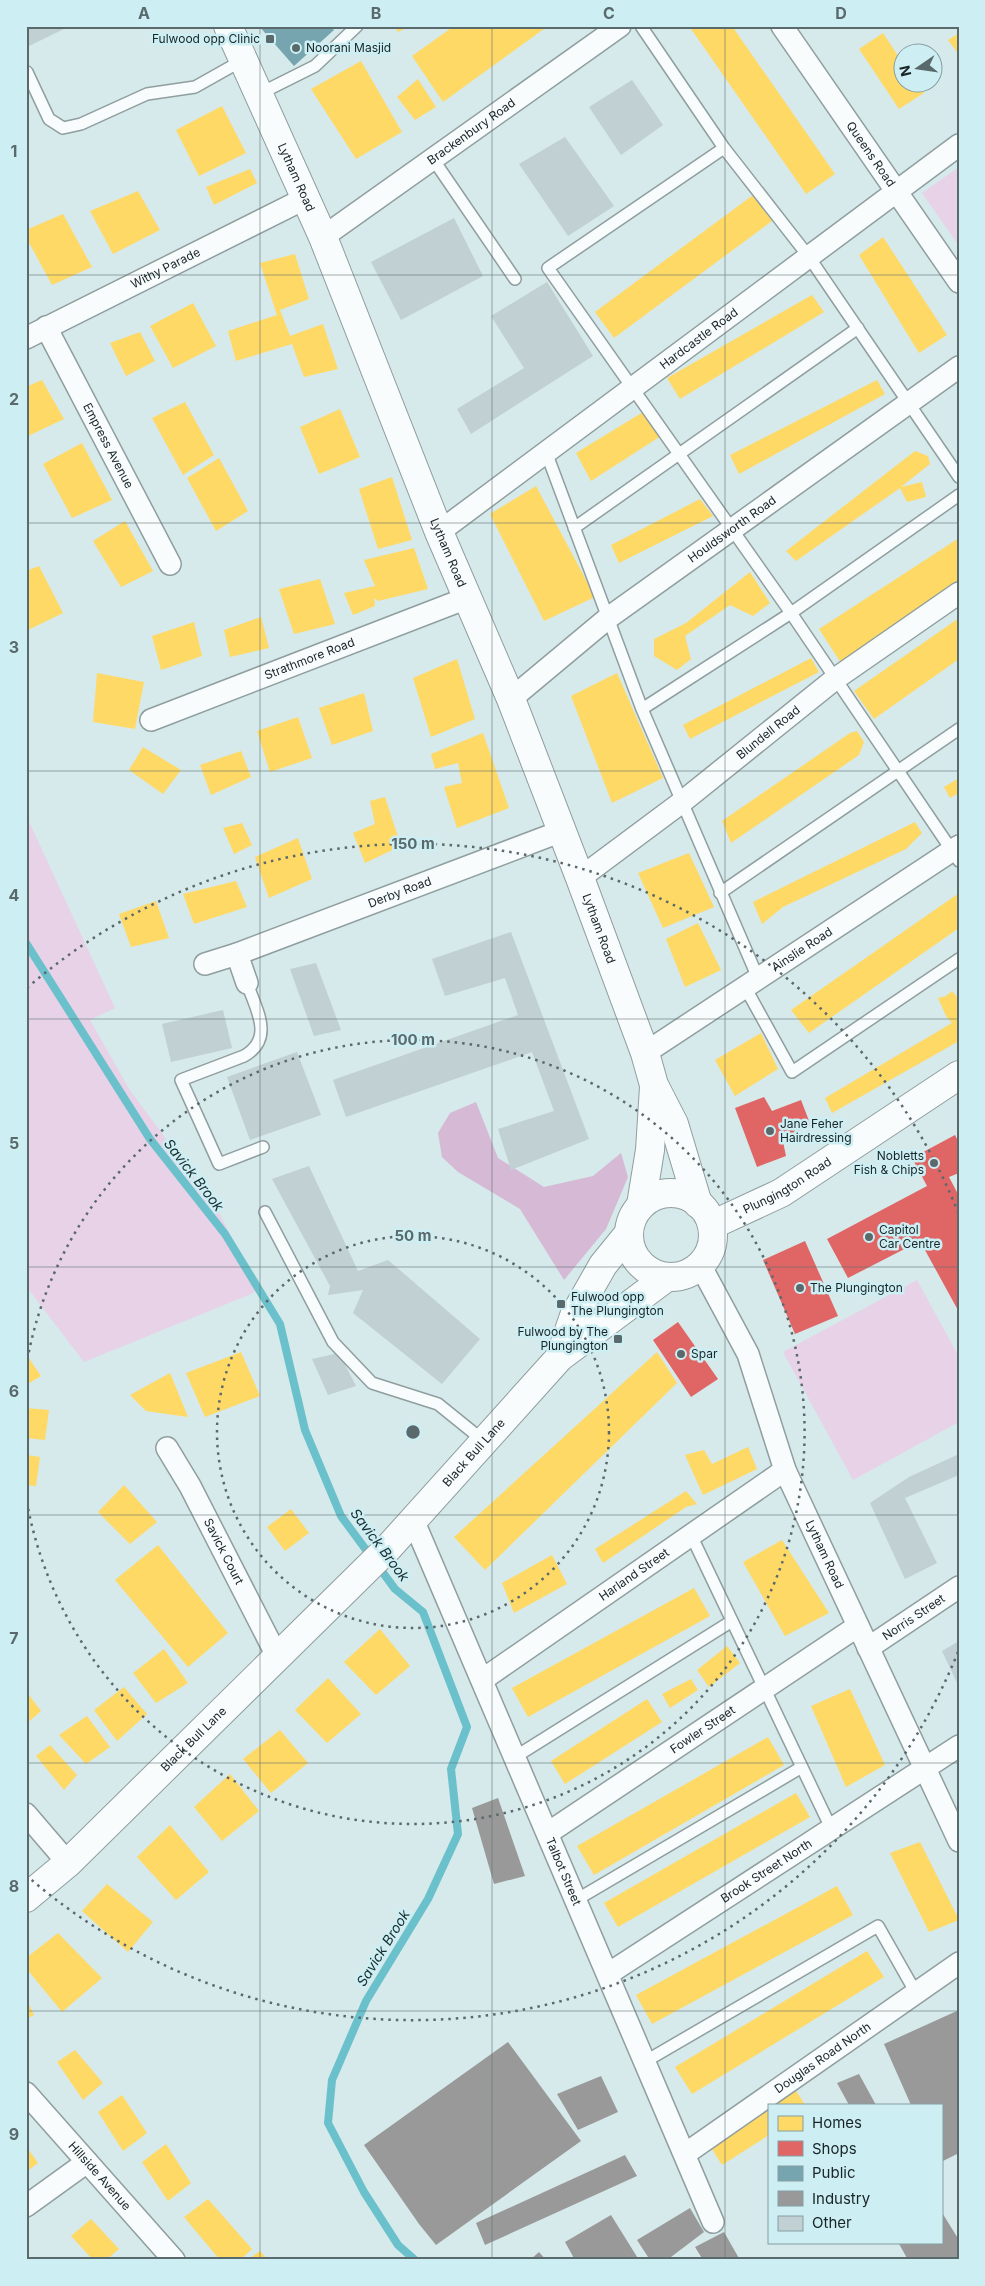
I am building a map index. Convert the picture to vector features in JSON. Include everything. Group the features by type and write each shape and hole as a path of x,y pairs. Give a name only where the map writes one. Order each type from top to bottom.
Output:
{"street":[{"name":"Lytham Road","path":"228,26 323,237 439,532 511,699 580,878 654,1085 674,1124 705,1214"},
{"name":"Brackenbury Road","path":"323,237 620,26"},
{"name":"Queens Road","path":"782,26 959,282"},
{"name":"Hardcastle Road","path":"439,532 959,145"},
{"name":"Withy Parade","path":"26,338 306,198"},
{"name":"Empress Avenue","path":"46,327 170,564"},
{"name":"Houldsworth Road","path":"511,699 608,618 959,367"},
{"name":"Blundell Road","path":"580,878 682,802 835,679 959,593"},
{"name":"Strathmore Road","path":"151,720 468,598"},
{"name":"Derby Road","path":"205,964 237,954 562,831"},
{"name":"Ainslie Road","path":"644,1053 956,853"},
{"path":"237,954 247,983"},
{"name":"Plungington Road","path":"705,1214 781,1192 957,1080"},
{"name":"Lytham Road","path":"641,1205 650,1150 654,1085"},
{"path":"673,1193 690,1198 705,1214 712,1241 707,1256 696,1269 682,1276 667,1277 651,1272 639,1263 631,1249 629,1234 632,1218 641,1205 656,1195 673,1193"},
{"name":"Black Bull Lane","path":"560,1357 574,1316 603,1265 629,1234"},
{"name":"Lytham Road","path":"696,1269 705,1274 748,1354 785,1470 959,1841"},
{"name":"Black Bull Lane","path":"26,1898 68,1863 414,1522 560,1357 667,1277"},
{"name":"Savick Court","path":"167,1448 190,1486 277,1656"},
{"name":"Harland Street","path":"482,1680 785,1470"},
{"name":"Talbot Street","path":"414,1522 646,2062 712,2222"},
{"name":"Norris Street","path":"868,1648 959,1587"},
{"name":"Fowler Street","path":"548,1833 858,1626"},
{"name":"Brook Street North","path":"608,1974 959,1746"},
{"path":"26,1814 68,1863"},
{"name":"Douglas Road North","path":"685,2154 959,1963"},
{"name":"Hillside Avenue","path":"26,2093 174,2260"},
{"path":"26,2206 87,2162"}],"lane":[{"path":"259,94 316,66 357,26"},
{"path":"641,26 724,148 809,256 959,477"},
{"path":"27,72 49,119 63,128 81,124 147,94 196,87 243,60"},
{"path":"724,148 548,268 733,529 897,770 956,853"},
{"path":"433,159 515,279"},
{"path":"574,528 858,328"},
{"path":"546,452 642,709 720,893 752,982 792,1072 959,959"},
{"path":"642,709 791,613 959,496"},
{"path":"720,893 959,729"},
{"path":"247,983 260,1022 262,1034 260,1042 244,1056 181,1080 218,1164 263,1147"},
{"path":"265,1212 328,1334 339,1349 372,1383 438,1404 485,1442"},
{"path":"691,1535 831,1828"},
{"path":"515,1757 732,1621"},
{"path":"576,1900 802,1767"},
{"path":"646,2062 878,1926 916,1993"}],"shaded area":[{"path":"959,167 959,246 922,193"},
{"path":"26,815 115,1008 90,1020 129,1089 215,1205 258,1289 251,1294 84,1362 26,1286"},
{"path":"476,1102 498,1158 544,1187 593,1176 621,1153 628,1177 606,1229 564,1280 520,1209 458,1172 442,1157 438,1133 450,1113"},
{"path":"917,1280 959,1357 959,1422 853,1480 783,1352"}],"building: Homes":[{"path":"394,26 410,26 398,32"},
{"path":"454,26 548,26 443,102 412,56"},
{"path":"689,26 732,26 835,174 806,194"},
{"path":"883,33 892,47 892,92 924,93 899,109 859,49"},
{"path":"959,33 959,55 948,40"},
{"path":"361,61 402,132 356,159 311,89"},
{"path":"418,79 436,107 415,120 397,97"},
{"path":"222,106 246,153 199,176 176,130"},
{"path":"250,169 257,183 214,205 206,187"},
{"path":"138,191 160,230 113,254 90,211"},
{"path":"753,195 772,221 614,338 595,312"},
{"path":"63,214 92,267 52,285 26,237 26,230"},
{"path":"883,237 947,335 919,353 859,255"},
{"path":"295,254 309,299 280,310 290,336 323,324 338,369 304,377 292,344 236,361 228,331 277,315 260,263"},
{"path":"812,295 824,312 680,399 667,378"},
{"path":"193,303 216,346 173,368 150,326"},
{"path":"140,332 155,361 126,376 110,343"},
{"path":"42,380 64,419 26,437 26,387"},
{"path":"877,380 885,394 739,474 730,455"},
{"path":"185,402 214,455 183,475 152,418"},
{"path":"340,409 360,457 319,474 300,427"},
{"path":"643,412 661,436 591,481 576,453"},
{"path":"82,443 112,500 72,518 43,464"},
{"path":"915,451 928,456 930,464 901,487 922,482 926,497 907,502 900,488 796,561 786,551"},
{"path":"219,458 248,511 216,531 187,478"},
{"path":"392,477 412,540 378,549 359,489"},
{"path":"536,486 595,597 544,621 490,514"},
{"path":"700,499 713,516 619,563 611,545"},
{"path":"125,521 153,571 121,587 93,541"},
{"path":"959,538 959,584 841,663 819,629"},
{"path":"414,548 428,589 378,601 374,598 375,606 353,615 344,593 375,586 364,560"},
{"path":"39,566 63,613 26,631 26,571"},
{"path":"750,572 770,603 753,616 730,605 685,636 691,659 677,670 654,656 654,639 686,623"},
{"path":"320,579 335,624 294,634 279,589"},
{"path":"261,617 269,648 230,657 224,630"},
{"path":"959,618 959,659 874,719 854,691"},
{"path":"194,622 202,656 161,670 152,636"},
{"path":"811,658 819,672 690,739 683,725"},
{"path":"457,659 475,719 431,737 413,678"},
{"path":"97,673 144,682 135,729 93,722"},
{"path":"617,673 663,778 612,803 571,696"},
{"path":"364,693 373,731 332,745 319,708"},
{"path":"298,717 312,758 270,772 257,731"},
{"path":"857,731 864,742 859,755 731,843 722,821 850,733"},
{"path":"483,733 509,808 457,828 444,787 462,783 458,763 435,769 431,754"},
{"path":"143,747 181,770 163,794 129,770"},
{"path":"241,751 251,777 211,795 200,765"},
{"path":"959,778 959,793 950,798 944,787"},
{"path":"385,797 401,846 365,863 353,833 375,824 370,801"},
{"path":"915,822 922,833 906,849 783,907 762,924 753,902"},
{"path":"242,823 252,845 234,854 223,828"},
{"path":"298,838 312,879 269,898 255,857"},
{"path":"689,853 714,907 663,928 638,873"},
{"path":"236,881 247,907 194,924 183,894"},
{"path":"959,893 959,928 809,1033 791,1010"},
{"path":"156,901 169,938 131,947 119,914"},
{"path":"698,923 721,970 685,987 666,939"},
{"path":"952,991 959,999 959,1041 832,1113 825,1098 952,1023 946,1016 938,998 946,996"},
{"path":"761,1033 778,1069 735,1096 715,1060"},
{"path":"241,1352 260,1396 205,1417 186,1373"},
{"path":"657,1352 677,1383 485,1570 454,1537"},
{"path":"26,1354 41,1376 26,1385"},
{"path":"170,1373 188,1417 146,1411 130,1395"},
{"path":"26,1408 49,1410 45,1440 26,1438"},
{"path":"748,1447 757,1469 703,1495 685,1455 704,1450 712,1464"},
{"path":"26,1455 40,1457 36,1486 26,1485"},
{"path":"124,1485 157,1522 130,1544 98,1512"},
{"path":"686,1491 697,1504 686,1507 603,1563 595,1549"},
{"path":"291,1509 309,1533 285,1551 267,1527"},
{"path":"782,1540 829,1613 785,1636 743,1562"},
{"path":"158,1545 228,1633 188,1667 115,1580"},
{"path":"552,1555 567,1584 514,1613 502,1583"},
{"path":"694,1588 710,1616 528,1717 512,1688"},
{"path":"380,1629 410,1666 376,1695 344,1662"},
{"path":"727,1646 740,1663 709,1687 697,1670"},
{"path":"164,1649 188,1683 156,1703 133,1673"},
{"path":"328,1678 361,1714 327,1743 295,1710"},
{"path":"691,1679 698,1690 670,1708 662,1694"},
{"path":"124,1687 147,1714 117,1741 94,1710"},
{"path":"850,1689 885,1765 846,1787 811,1706"},
{"path":"26,1691 41,1711 26,1724"},
{"path":"647,1699 662,1722 565,1784 551,1761"},
{"path":"87,1716 110,1747 86,1764 59,1735"},
{"path":"280,1730 308,1763 271,1793 243,1759"},
{"path":"768,1737 784,1765 594,1875 577,1846"},
{"path":"50,1745 77,1775 64,1790 36,1756"},
{"path":"230,1774 259,1811 222,1841 194,1807"},
{"path":"796,1793 810,1817 618,1927 604,1903"},
{"path":"170,1825 209,1872 176,1900 137,1857"},
{"path":"920,1842 959,1920 929,1932 890,1853"},
{"path":"107,1884 153,1922 128,1952 82,1911"},
{"path":"837,1886 853,1915 652,2024 636,1995"},
{"path":"58,1933 102,1978 62,2012 26,1968 26,1958"},
{"path":"867,1951 884,1977 692,2094 675,2067"},
{"path":"26,1998 34,2015 26,2019"},
{"path":"75,2050 103,2083 83,2100 57,2062"},
{"path":"793,2086 804,2104 768,2104 768,2136 722,2165 707,2141"},
{"path":"122,2095 147,2133 123,2151 98,2112"},
{"path":"166,2144 191,2183 168,2201 142,2162"},
{"path":"26,2146 38,2163 26,2172"},
{"path":"208,2199 252,2249 240,2260 220,2260 184,2217"},
{"path":"91,2219 119,2249 106,2260 93,2260 71,2236"},
{"path":"260,2251 268,2260 247,2260"}],"building: Shops":[{"name":"Jane Feher Hairdressing","path":"764,1097 772,1111 801,1100 811,1126 782,1137 786,1156 757,1167 735,1108"},
{"path":"955,1135 959,1143 959,1173 949,1177 959,1196 959,1227 957,1227 959,1231 959,1312 920,1241 848,1278 827,1239 927,1186 912,1158"},
{"name":"The Plungington","path":"805,1241 838,1316 795,1334 763,1260"},
{"name":"Spar","path":"678,1322 718,1379 691,1397 653,1340"}],"building: Public":[{"name":"Noorani Masjid","path":"259,26 330,26 334,30 294,66"}],"building: Industry":[{"path":"498,1798 525,1876 494,1884 472,1808"},
{"path":"959,2010 959,2153 942,2162 942,2104 911,2104 884,2044"},
{"path":"508,2042 581,2141 436,2245 419,2224 364,2145"},
{"path":"859,2074 875,2104 848,2104 837,2083"},
{"path":"601,2076 618,2112 578,2130 557,2094"},
{"path":"625,2155 637,2176 485,2245 476,2223"},
{"path":"690,2208 704,2232 667,2260 650,2260 637,2240"},
{"path":"942,2213 959,2240 959,2260 908,2260 899,2244 942,2244"},
{"path":"611,2215 639,2260 575,2260 565,2242"},
{"path":"724,2232 740,2260 703,2260 695,2247"},
{"path":"539,2252 546,2260 530,2260"}],"building: Other":[{"path":"26,26 70,26 29,46 26,39"},
{"path":"632,80 663,125 621,155 589,107"},
{"path":"565,137 614,206 568,236 519,164"},
{"path":"454,218 483,276 401,320 371,262"},
{"path":"547,282 593,356 471,434 457,409 524,368 491,316"},
{"path":"511,932 589,1139 511,1170 498,1129 554,1111 532,1052 346,1117 333,1080 518,1015 505,978 445,996 432,959"},
{"path":"316,963 341,1030 314,1036 290,969"},
{"path":"223,1010 232,1048 171,1062 162,1024"},
{"path":"297,1052 321,1115 250,1140 227,1077"},
{"path":"309,1166 358,1271 388,1260 480,1339 442,1384 353,1313 363,1290 328,1295 330,1286 272,1179"},
{"path":"339,1353 356,1386 328,1395 312,1359"},
{"path":"959,1454 959,1475 905,1498 937,1563 905,1579 870,1503 909,1477"},
{"path":"959,1641 959,1687 942,1651"}],"waterway":[{"name":"Savick Brook","path":"26,943 150,1139 225,1234 280,1324 305,1430 341,1516 395,1589 423,1612 467,1727 451,1769 458,1834 428,1899 366,2001 332,2080 328,2123 364,2192 398,2245 415,2260"}],"place":[{"name":"Fulwood opp Clinic","path":"270,39"},
{"name":"Noorani Masjid","path":"296,48"},
{"name":"Jane Feher Hairdressing","path":"770,1131"},
{"name":"Nobletts Fish & Chips","path":"934,1163"},
{"name":"Capitol Car Centre","path":"869,1237"},
{"name":"The Plungington","path":"800,1288"},
{"name":"Fulwood opp The Plungington","path":"561,1304"},
{"name":"Fulwood by The Plungington","path":"618,1339"},
{"name":"Spar","path":"681,1354"}]}
